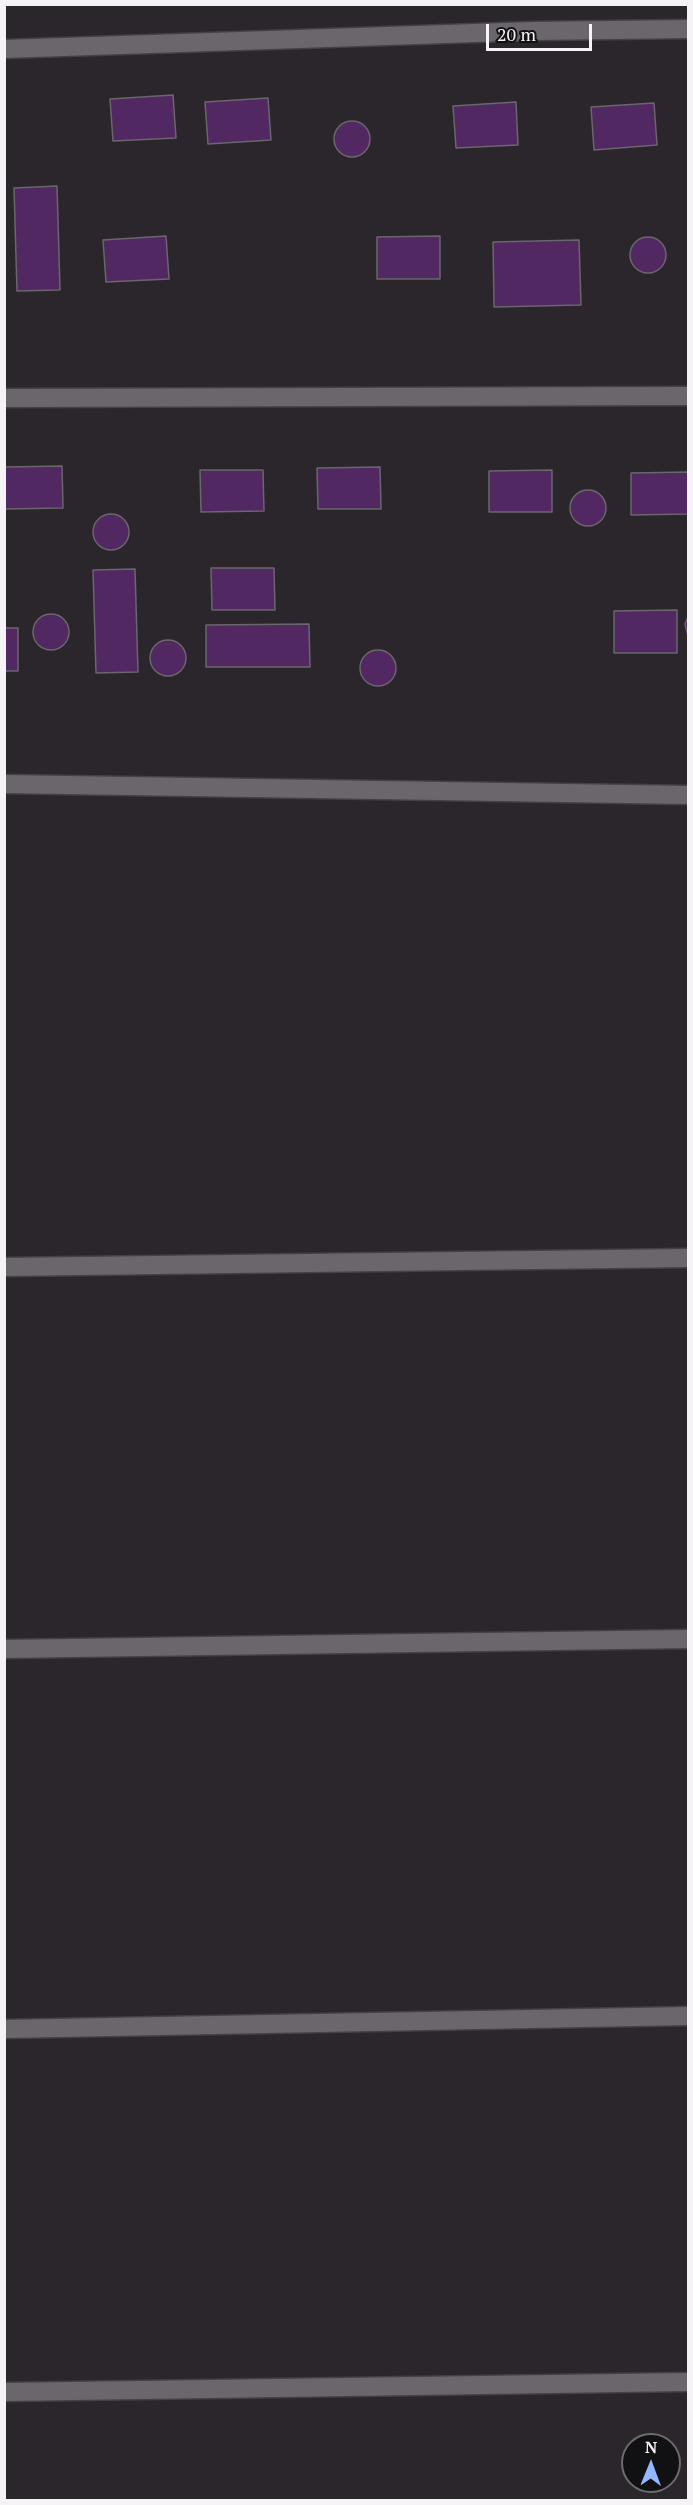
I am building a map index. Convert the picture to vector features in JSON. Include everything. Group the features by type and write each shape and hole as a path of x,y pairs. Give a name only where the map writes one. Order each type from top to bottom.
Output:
{"street":[{"path":"4,49 523,32 688,30"},
{"path":"4,398 688,396"},
{"path":"4,784 688,795"},
{"path":"4,1267 688,1258"},
{"path":"4,1649 688,1639"},
{"path":"4,2029 688,2016"},
{"path":"4,2392 688,2382"}],"building":[{"path":"173,95 176,138 113,141 110,99"},
{"path":"268,98 271,140 208,144 205,102"},
{"path":"516,102 518,145 456,148 453,106"},
{"path":"654,103 657,145 594,150 591,107"},
{"path":"352,121 364,127 370,139 364,151 352,157 340,151 334,139 340,127"},
{"path":"57,186 60,290 17,291 14,188"},
{"path":"166,236 169,279 106,282 103,240"},
{"path":"440,236 440,279 377,279 377,237"},
{"path":"648,237 660,243 666,255 660,267 648,273 636,267 630,255 636,243"},
{"path":"579,240 581,305 494,307 493,242"},
{"path":"62,466 63,508 4,509 4,467"},
{"path":"380,467 381,509 318,509 317,468"},
{"path":"200,470 263,470 264,511 201,512"},
{"path":"552,470 552,512 489,512 489,471"},
{"path":"688,472 688,514 631,515 631,473"},
{"path":"588,490 600,496 606,508 600,520 588,526 576,520 570,508 576,496"},
{"path":"111,514 123,520 129,532 123,544 111,550 99,544 93,532 99,520"},
{"path":"211,568 274,568 275,610 212,610"},
{"path":"135,569 138,672 96,673 93,570"},
{"path":"677,610 677,653 614,653 614,611"},
{"path":"51,614 63,620 69,632 63,644 51,650 39,644 33,632 39,620"},
{"path":"688,617 688,636 685,624"},
{"path":"309,624 310,667 206,667 206,625"},
{"path":"4,628 18,628 18,671 4,671"},
{"path":"168,640 180,646 186,658 180,670 168,676 156,670 150,658 156,646"},
{"path":"378,650 390,656 396,668 390,680 378,686 366,680 360,668 366,656"}]}
